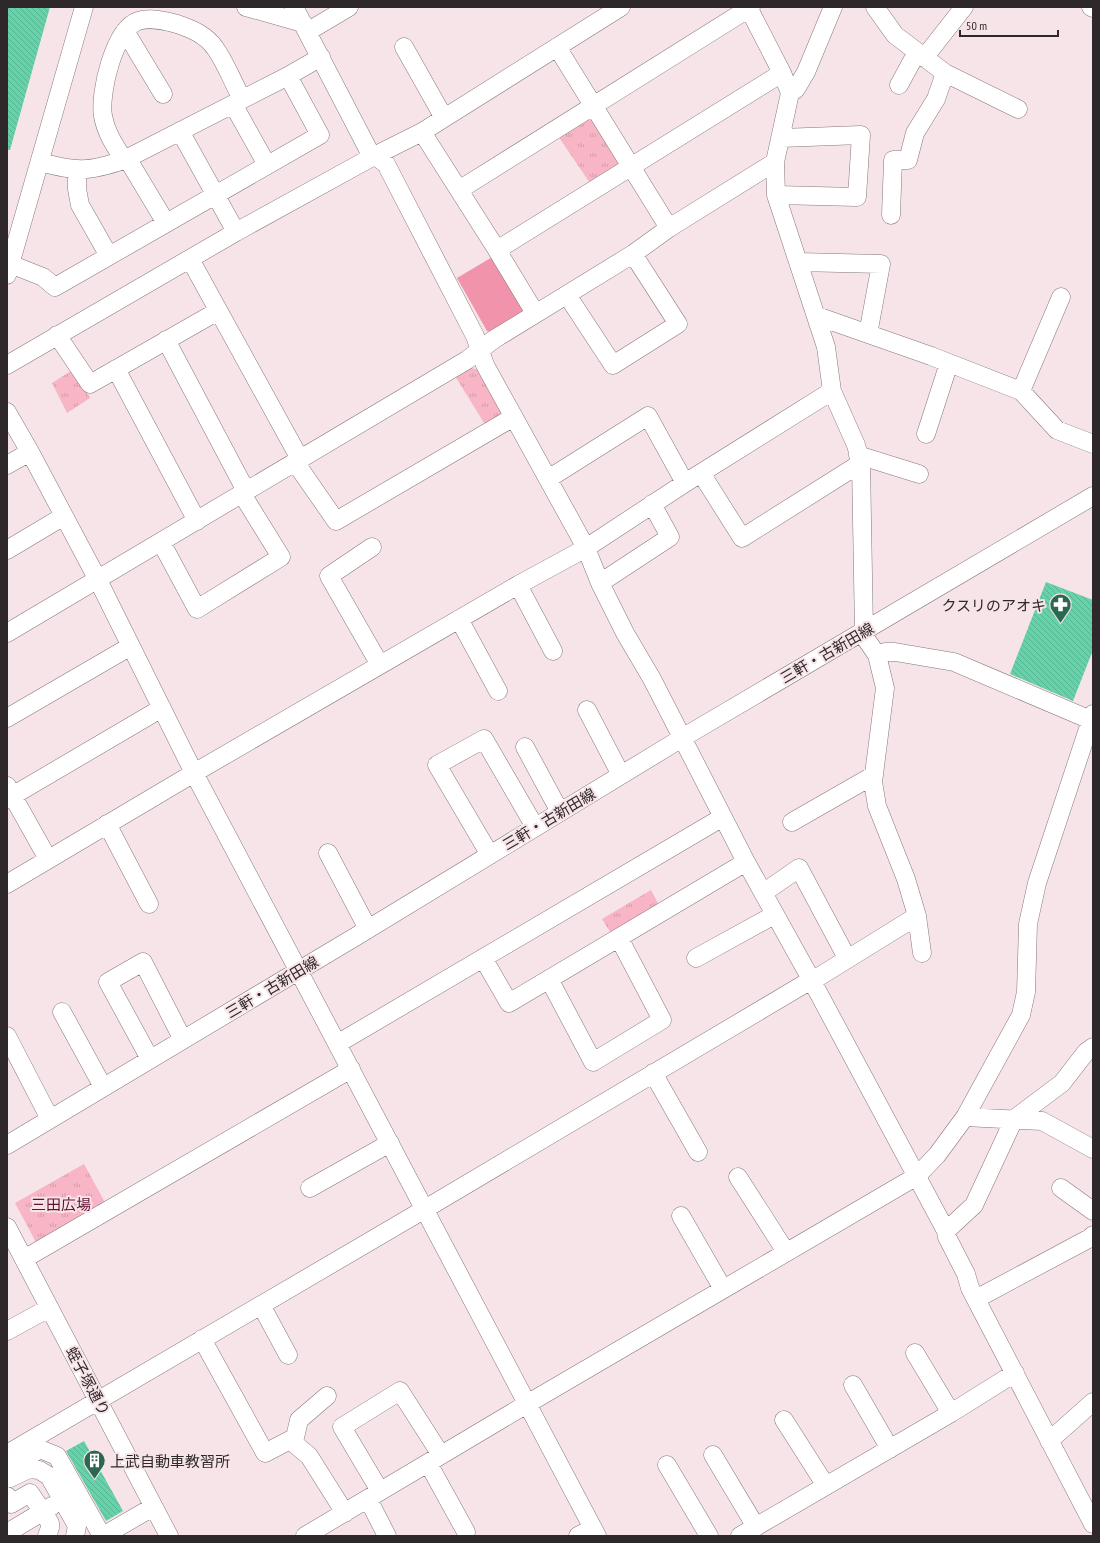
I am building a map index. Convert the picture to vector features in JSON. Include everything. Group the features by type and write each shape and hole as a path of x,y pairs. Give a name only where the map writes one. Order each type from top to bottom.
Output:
{"street":[{"path":"84,7 9,270 43,277 55,287 320,135 288,76"},
{"path":"246,7 305,28 349,7"},
{"path":"294,7 369,151 386,164 475,336 484,365 524,439 532,448 586,548 600,583 625,633 682,738 774,915 812,981 946,1231 947,1238 966,1274 976,1299 1093,1524"},
{"path":"7,365 236,232 374,156 422,132 622,7"},
{"path":"790,93 796,89 806,72 833,7"},
{"path":"875,7 895,35 945,73 1018,109"},
{"path":"898,85 921,55 964,7"},
{"path":"458,190 749,8 782,73 790,93 775,162 776,195 826,347 832,391 856,445 860,459 864,631 866,639 877,655 885,688 873,782 876,806 906,879 917,916 922,953"},
{"path":"166,223 126,159 112,142 106,126 102,105 102,95 116,46 125,31 138,21 152,20 183,26 202,34 216,48 237,102 267,165"},
{"path":"125,31 163,94"},
{"path":"557,47 669,228"},
{"path":"404,48 444,118"},
{"path":"40,162 77,170 106,166 126,159 288,76 320,57"},
{"path":"497,250 782,73"},
{"path":"891,215 893,160 908,160 916,133 936,99 945,73"},
{"path":"180,131 236,232"},
{"path":"422,132 497,250 535,314"},
{"path":"776,195 857,197 861,135 781,138"},
{"path":"7,633 467,360 535,314 633,254 669,228 775,162"},
{"path":"77,170 77,189 80,205 109,256"},
{"path":"567,295 613,365 678,324 633,254"},
{"path":"190,259 298,461 336,521 512,418"},
{"path":"798,262 881,264 868,334"},
{"path":"1022,391 1062,297"},
{"path":"57,335 90,384 218,311"},
{"path":"817,316 949,363 1022,391 1057,430 1093,444"},
{"path":"161,542 197,609 281,557 244,493 166,340"},
{"path":"926,434 949,363"},
{"path":"116,369 197,521"},
{"path":"7,884 380,665 518,585 586,548 652,504 832,391"},
{"path":"7,412 98,580 194,773 527,1404 590,1533"},
{"path":"548,479 648,416 685,483"},
{"path":"7,465 30,452"},
{"path":"701,473 742,538 860,459 919,474"},
{"name":"三軒・古新田線","path":"7,1145 368,929 682,738 1093,496"},
{"path":"600,583 670,537 652,504"},
{"path":"7,550 64,516"},
{"path":"372,547 329,576 380,665"},
{"path":"518,585 553,651"},
{"path":"459,620 498,692"},
{"path":"7,718 131,646"},
{"path":"310,1535 434,1459 917,1176 937,1156 965,1117 1021,1015 1026,992 1028,924 1037,882 1092,718 954,662 895,652 885,652 877,655"},
{"path":"48,859 9,794 162,708"},
{"path":"587,710 621,775"},
{"path":"490,855 436,765 484,739 535,827"},
{"path":"525,747 560,812"},
{"path":"792,822 874,775"},
{"path":"337,1044 723,817"},
{"path":"107,824 148,904"},
{"path":"328,853 368,929"},
{"path":"483,958 509,1003 746,862"},
{"path":"763,893 799,868 847,958"},
{"path":"696,958 774,915"},
{"path":"7,1454 425,1209 806,983 812,981 917,916"},
{"path":"549,979 593,1062 662,1020 619,938"},
{"path":"150,1059 108,982 143,962 183,1040"},
{"path":"62,1012 103,1087"},
{"path":"7,1036 50,1119"},
{"path":"946,1231 974,1206 1014,1119 1062,1083 1086,1052 1093,1046"},
{"path":"24,1259 351,1069"},
{"path":"653,1074 698,1152"},
{"path":"965,1117 1042,1121 1093,1149"},
{"path":"310,1188 390,1142"},
{"path":"738,1177 786,1252"},
{"path":"1061,1188 1093,1211"},
{"path":"681,1216 723,1289"},
{"name":"蛭子塚通り","path":"7,1227 169,1536"},
{"path":"976,1299 1092,1238"},
{"path":"261,1305 288,1355"},
{"path":"7,1331 49,1308"},
{"path":"202,1339 265,1453 290,1440 294,1442 308,1456 345,1513"},
{"path":"915,1353 951,1413"},
{"path":"740,1536 951,1413 1015,1373"},
{"path":"853,1385 890,1449"},
{"path":"388,1536 374,1495 342,1427 400,1391 434,1459 466,1532"},
{"path":"294,1442 299,1420 326,1396"},
{"path":"1049,1441 1093,1402"},
{"path":"784,1420 826,1486"},
{"path":"7,1470 40,1449 57,1456 102,1536 153,1506"},
{"path":"713,1455 756,1527"},
{"path":"667,1465 710,1536"},
{"path":"7,1479 23,1470 29,1469 39,1470 49,1476 77,1526 75,1536"},
{"path":"7,1496 12,1504 30,1493 50,1523 47,1536"},
{"path":"7,1532 63,1499"}],"green space":[{"path":"586,119 594,121 620,163 617,171 592,186 558,136"},
{"path":"469,367 478,370 502,411 498,419 486,426 455,376"},
{"path":"74,369 90,398 67,413 52,383"},
{"path":"651,890 660,907 612,935 602,919"},
{"name":"三田広場","path":"84,1164 107,1206 37,1244 15,1203"}],"shaded area":[{"path":"494,256 524,307 523,315 495,334 487,331 457,278"}],"building":[{"path":"7,7 50,7 10,150 7,150"},
{"name":"クスリのアオキ","path":"1046,582 1093,600 1093,650 1073,701 1010,674"},
{"name":"上武自動車教習所","path":"84,1441 123,1511 106,1521 66,1451"}],"place":[{"name":"クスリのアオキ","path":"1061,624"},
{"name":"上武自動車教習所","path":"94,1480"}]}
